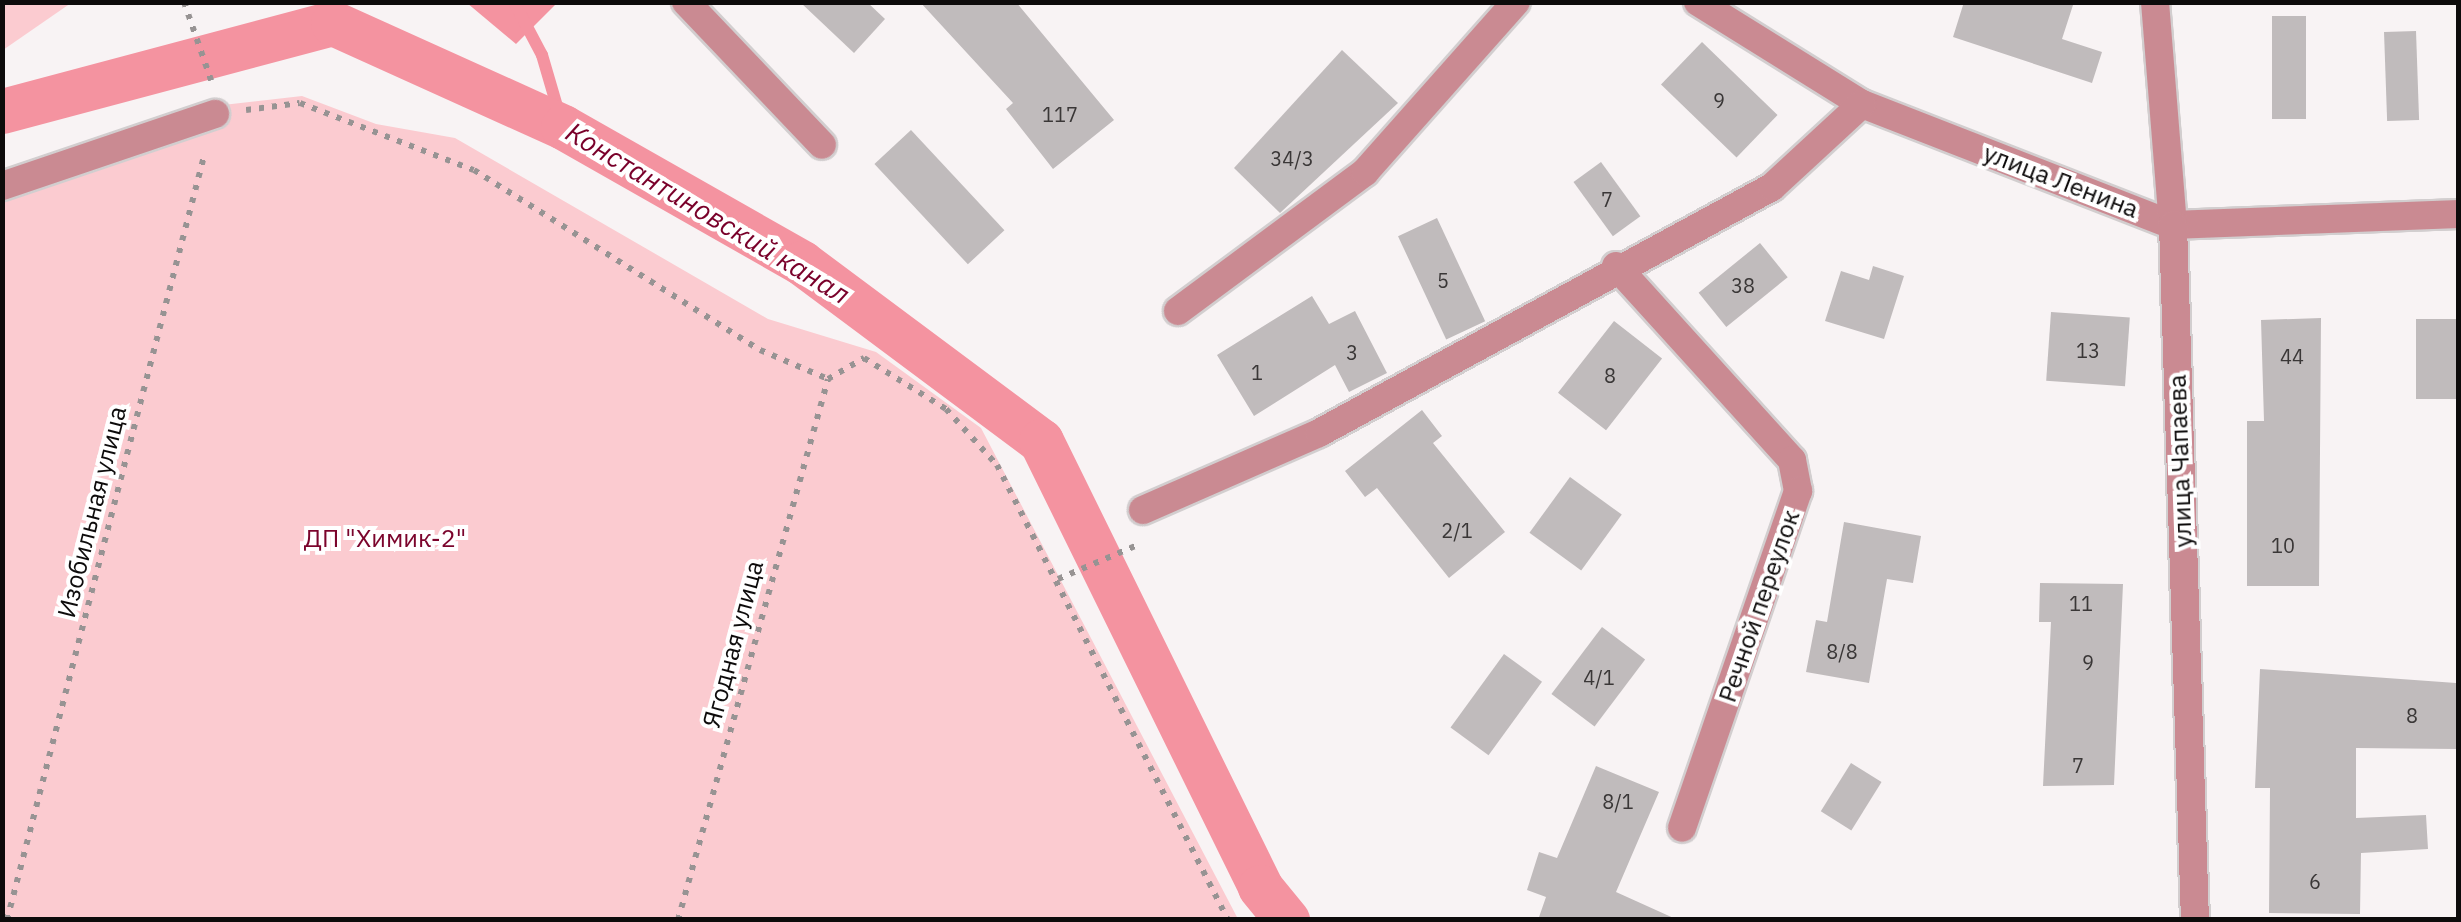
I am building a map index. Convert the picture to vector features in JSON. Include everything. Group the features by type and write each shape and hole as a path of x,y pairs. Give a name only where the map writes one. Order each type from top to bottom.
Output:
{"street":[{"path":"686,2 822,145"},
{"path":"1178,311 1365,172 1516,2"},
{"name":"улица Ленина","path":"1698,2 1862,104 2173,225 2458,214"},
{"name":"улица Чапаева","path":"2155,2 2173,225 2195,920"},
{"path":"1143,510 1318,433 1616,266 1772,187 1862,104"},
{"path":"2,186 215,114"},
{"name":"Речной переулок","path":"1616,266 1792,460 1798,491 1682,828"}],"path":[{"path":"184,2 211,74"},
{"path":"215,114 300,104 474,170 760,350 828,378 864,358 946,409 997,464 1228,920"},
{"name":"Изобильная улица","path":"7,920 215,114"},
{"name":"Ягодная улица","path":"678,920 828,378"},
{"path":"1058,579 1140,544"}],"green space":[{"path":"3,2 71,2 71,3 3,50"},
{"name":"ДП \"Химик-2\"","path":"302,96 376,124 455,138 768,319 876,352 981,428 1238,919 3,919 2,175 223,105"}],"shaded area":[{"path":"467,2 558,2 516,44 467,3"}],"building":[{"path":"800,2 867,2 885,19 854,53"},
{"path":"920,2 1016,2 1114,120 1053,169 1006,109 1013,103"},
{"path":"1964,2 2074,2 2062,39 2102,52 2092,83 1953,37"},
{"path":"2272,16 2306,16 2306,119 2272,119"},
{"path":"2416,31 2419,120 2387,121 2384,32"},
{"path":"1702,42 1778,115 1737,157 1661,84"},
{"path":"1342,50 1398,103 1280,213 1234,168"},
{"path":"911,130 1004,230 968,264 874,164"},
{"path":"1601,162 1640,216 1613,236 1573,182"},
{"path":"1437,218 1485,321 1446,339 1398,236"},
{"path":"1760,243 1788,277 1726,327 1699,293"},
{"path":"1873,266 1904,276 1884,339 1825,321 1841,271 1869,280"},
{"path":"1312,296 1329,324 1355,311 1387,373 1349,392 1335,365 1254,416 1217,355"},
{"path":"2051,312 2130,318 2125,386 2046,381"},
{"path":"2321,318 2319,586 2247,586 2247,421 2264,421 2261,320"},
{"path":"2416,319 2458,319 2458,399 2416,399"},
{"path":"1614,321 1662,359 1606,430 1558,393"},
{"path":"1422,410 1442,436 1433,443 1505,532 1449,578 1377,488 1365,497 1345,471"},
{"path":"1570,477 1622,515 1581,570 1529,533"},
{"path":"1844,522 1921,536 1913,583 1887,579 1869,683 1806,672 1816,620 1827,622"},
{"path":"2040,583 2123,584 2114,785 2043,786 2051,622 2039,622"},
{"path":"1602,627 1645,659 1595,727 1551,694"},
{"path":"1504,654 1542,682 1489,755 1451,728"},
{"path":"2260,669 2456,683 2456,749 2356,748 2356,818 2426,815 2428,849 2361,853 2360,914 2269,913 2270,788 2255,788"},
{"path":"1851,763 1882,782 1851,830 1821,811"},
{"path":"1596,766 1659,792 1616,892 1678,920 1538,920 1546,897 1527,890 1539,852 1557,858"}],"waterway":[{"path":"514,2 542,55 563,127"},
{"name":"Константиновский канал","path":"2,111 333,23 563,127 802,263 1041,441 1260,887 1287,920"}]}
